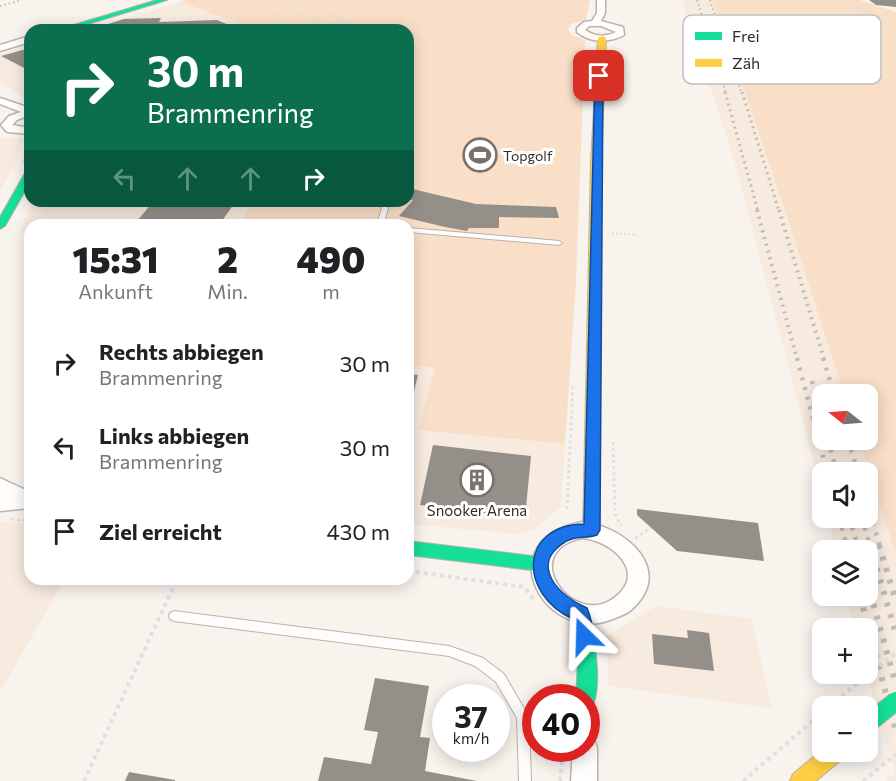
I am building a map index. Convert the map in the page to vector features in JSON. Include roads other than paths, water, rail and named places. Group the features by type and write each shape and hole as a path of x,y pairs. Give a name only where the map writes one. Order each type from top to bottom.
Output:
{"street":[{"path":"81,24 164,0"},
{"path":"601,0 601,13 606,24"},
{"path":"596,23 601,13"},
{"path":"596,23 606,24 618,28 621,33 602,38 590,37 580,32 582,26 596,23"},
{"path":"591,530 596,162 602,38"},
{"path":"0,48 24,41"},
{"path":"0,101 24,110"},
{"path":"0,101 16,116"},
{"path":"0,107 0,115"},
{"path":"24,114 16,116 3,129 24,131"},
{"path":"0,226 24,184"},
{"path":"0,485 24,499"},
{"path":"4,511 24,501"},
{"path":"591,530 613,539 628,552 636,569 638,583 633,596 621,608 604,614 581,614 566,607 553,597 543,582 540,564 548,546 560,537 573,531 591,530"},
{"path":"414,549 540,564"},
{"path":"581,614 587,660 586,684"},
{"path":"878,715 896,701"},
{"path":"584,781 585,762"},
{"path":"800,781 823,762"}],"lane":[{"path":"414,231 559,243"},
{"path":"174,616 449,651 478,662 500,678 524,717 525,781"}],"railway":[{"path":"0,6 22,0"},
{"path":"697,0 702,15"},
{"path":"710,0 715,15"},
{"path":"723,84 726,94"},
{"path":"739,84 742,94"},
{"path":"725,92 758,211"},
{"path":"742,92 779,211"},
{"path":"757,210 797,359"},
{"path":"779,210 824,359"},
{"path":"797,358 824,462"},
{"path":"823,358 831,384"},
{"path":"831,450 834,462"},
{"path":"851,450 855,462"},
{"path":"842,528 845,540"},
{"path":"852,528 856,540"},
{"path":"865,528 868,540"},
{"path":"874,528 880,546"},
{"path":"879,545 896,601"},
{"path":"878,572 896,634"},
{"path":"863,606 896,731"},
{"path":"874,606 896,685"}],"place":[{"name":"Topgolf","path":"480,155"},
{"name":"Snooker Arena","path":"477,480"}]}
